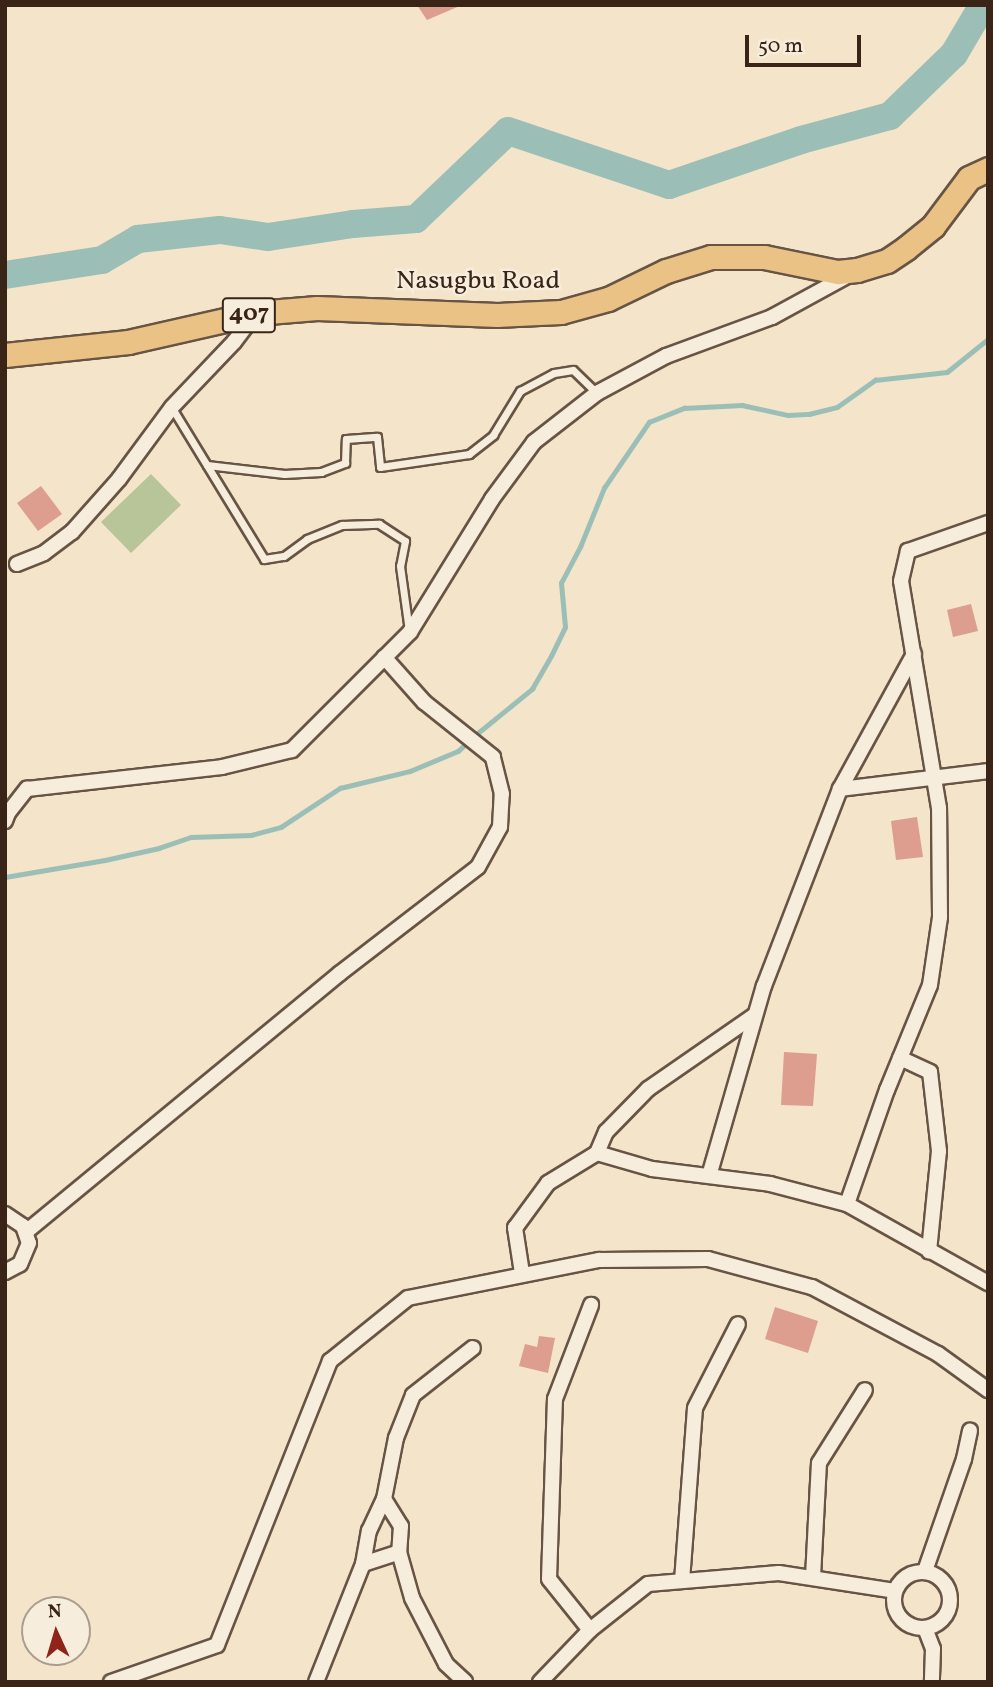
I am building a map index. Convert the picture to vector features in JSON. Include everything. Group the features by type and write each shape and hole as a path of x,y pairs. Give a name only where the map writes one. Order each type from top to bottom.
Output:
{"main road":[{"name":"Nasugbu Road","path":"5,355 128,342 256,313 317,308 496,315 561,312 608,299 689,262 735,255 764,257 838,272 857,270 887,261 906,248 933,226 969,178 988,169"}],"street":[{"path":"5,821 27,789 222,768 292,750 410,632 492,499 534,442 597,393 666,356 772,317 857,270"},
{"path":"18,564 44,553 72,532 119,479 172,407 234,342 256,313"},
{"path":"847,1204 900,1058 930,985 940,917 939,808 901,581 908,551 988,523"},
{"path":"709,1176 755,1015 841,789 914,654"},
{"path":"26,1232 339,974 478,867 500,827 502,794 493,757 424,702 384,657"},
{"path":"841,789 988,771"},
{"path":"522,1273 515,1228 548,1183 597,1153 606,1132 648,1089 755,1015"},
{"path":"900,1058 930,1072 939,1151 929,1252"},
{"path":"597,1153 652,1169 770,1184 847,1204 988,1283"},
{"path":"5,1214 16,1219 26,1232 29,1243 25,1257 5,1272"},
{"path":"111,1682 217,1645 330,1361 408,1298 522,1273 599,1260 708,1259 812,1287 938,1354 988,1390"},
{"path":"590,1630 549,1579 555,1399 591,1305"},
{"path":"682,1581 695,1408 738,1324"},
{"path":"316,1682 363,1564 369,1531 384,1499 396,1438 413,1395 473,1348"},
{"path":"813,1577 819,1463 865,1390"},
{"path":"925,1571 964,1459 970,1431"},
{"path":"384,1499 401,1526 399,1552 412,1598 446,1664 465,1682"},
{"path":"363,1564 399,1552"},
{"path":"925,1571 942,1579 951,1596 947,1614 942,1621 925,1628 906,1624 900,1618 893,1600 895,1591 907,1576 925,1571"},
{"path":"540,1682 590,1630 648,1584 779,1573 895,1591"},
{"path":"925,1628 933,1649 932,1682"}],"lane":[{"path":"207,465 284,474 321,472 345,463 346,439 377,438 380,467 469,454 494,435 520,391 554,373 573,370 597,393"},
{"path":"172,407 264,559 284,556 307,539 342,525 379,524 405,541 400,566 410,632"}],"green space":[{"path":"151,474 181,505 131,553 101,522"}],"building":[{"path":"417,5 462,5 427,20"},
{"path":"41,486 62,514 38,531 17,503"},
{"path":"971,604 978,631 953,637 947,610"},
{"path":"917,817 923,857 896,860 891,821"},
{"path":"784,1052 817,1054 813,1106 781,1105"},
{"path":"775,1307 818,1321 808,1353 765,1339"},
{"path":"539,1336 555,1338 548,1373 519,1366 525,1344 537,1347"}],"waterway":[{"path":"5,275 102,260 138,239 220,230 268,237 353,224 416,219 508,131 669,185 801,140 890,116 954,54 983,5"},
{"path":"474,736 532,689 551,656 565,627 561,583 580,547 604,488 649,422 684,408 742,405 788,415 809,414 837,407 875,380 947,372 988,339"},
{"path":"5,877 105,860 159,848 191,837 251,835 281,827 340,788 410,771 458,751 468,742"}]}
